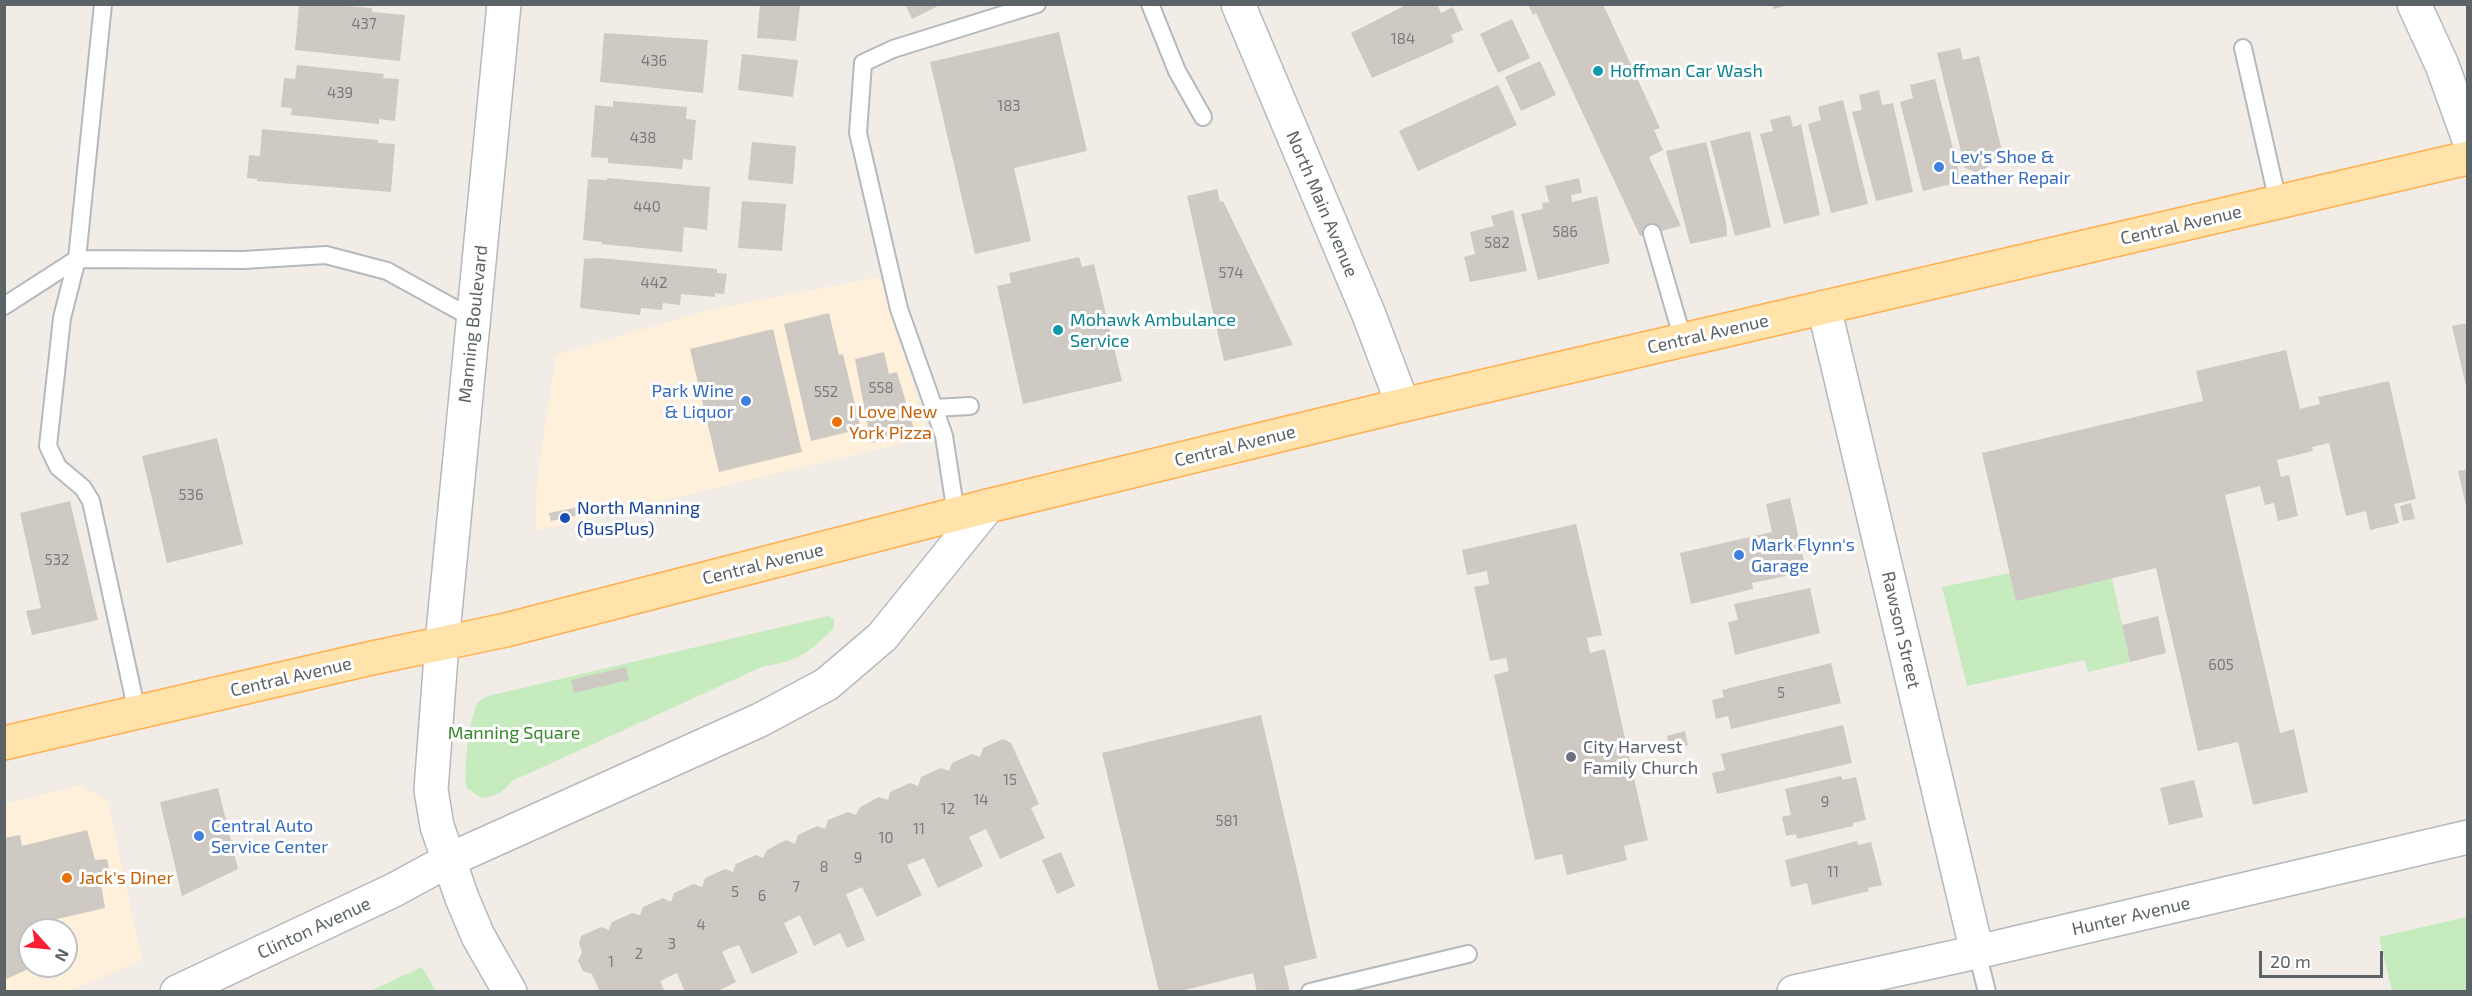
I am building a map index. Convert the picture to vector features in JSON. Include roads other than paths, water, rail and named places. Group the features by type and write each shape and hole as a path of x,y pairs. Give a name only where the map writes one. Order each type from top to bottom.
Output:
{"main road":[{"name":"Central Avenue","path":"4,743 506,630 956,514 1403,405 2468,158"}],"street":[{"name":"Manning Boulevard","path":"504,4 442,643 431,790 437,826 478,936 510,992"},
{"name":"North Main Avenue","path":"1238,4 1369,315 1403,405"},
{"path":"2414,4 2442,65 2468,137"},
{"name":"Rawson Street","path":"1824,307 1977,952"},
{"path":"449,860 760,720 827,684 868,651 887,632 988,506"},
{"name":"Hunter Avenue","path":"1794,992 1977,952 2468,837"},
{"name":"Clinton Avenue","path":"177,992 394,890 449,860"}],"lane":[{"path":"103,4 77,259 62,318 48,446 58,467 83,488 91,501 137,712"},
{"path":"956,514 944,436 899,309 858,133 863,63 893,49 1037,4"},
{"path":"1150,4 1178,71 1203,117"},
{"path":"2243,48 2278,202"},
{"path":"1652,233 1683,340"},
{"path":"4,306 77,259 243,260 326,255 387,271 474,319"},
{"path":"934,408 970,406"},
{"path":"1977,952 1987,992"},
{"path":"1310,992 1468,954"}],"place":[{"name":"Hoffman Car Wash","path":"1598,71"},
{"name":"Lev's Shoe & Leather Repair","path":"1939,167"},
{"name":"Mohawk Ambulance Service","path":"1058,330"},
{"name":"Park Wine & Liquor","path":"746,401"},
{"name":"I Love New York Pizza","path":"837,422"},
{"name":"North Manning (BusPlus)","path":"565,518"},
{"name":"Mark Flynn's Garage","path":"1739,555"},
{"name":"City Harvest Family Church","path":"1571,757"},
{"name":"Central Auto Service Center","path":"199,836"},
{"name":"Jack's Diner","path":"67,878"}],"park label":[{"name":"Manning Square","path":"514,733"}]}
